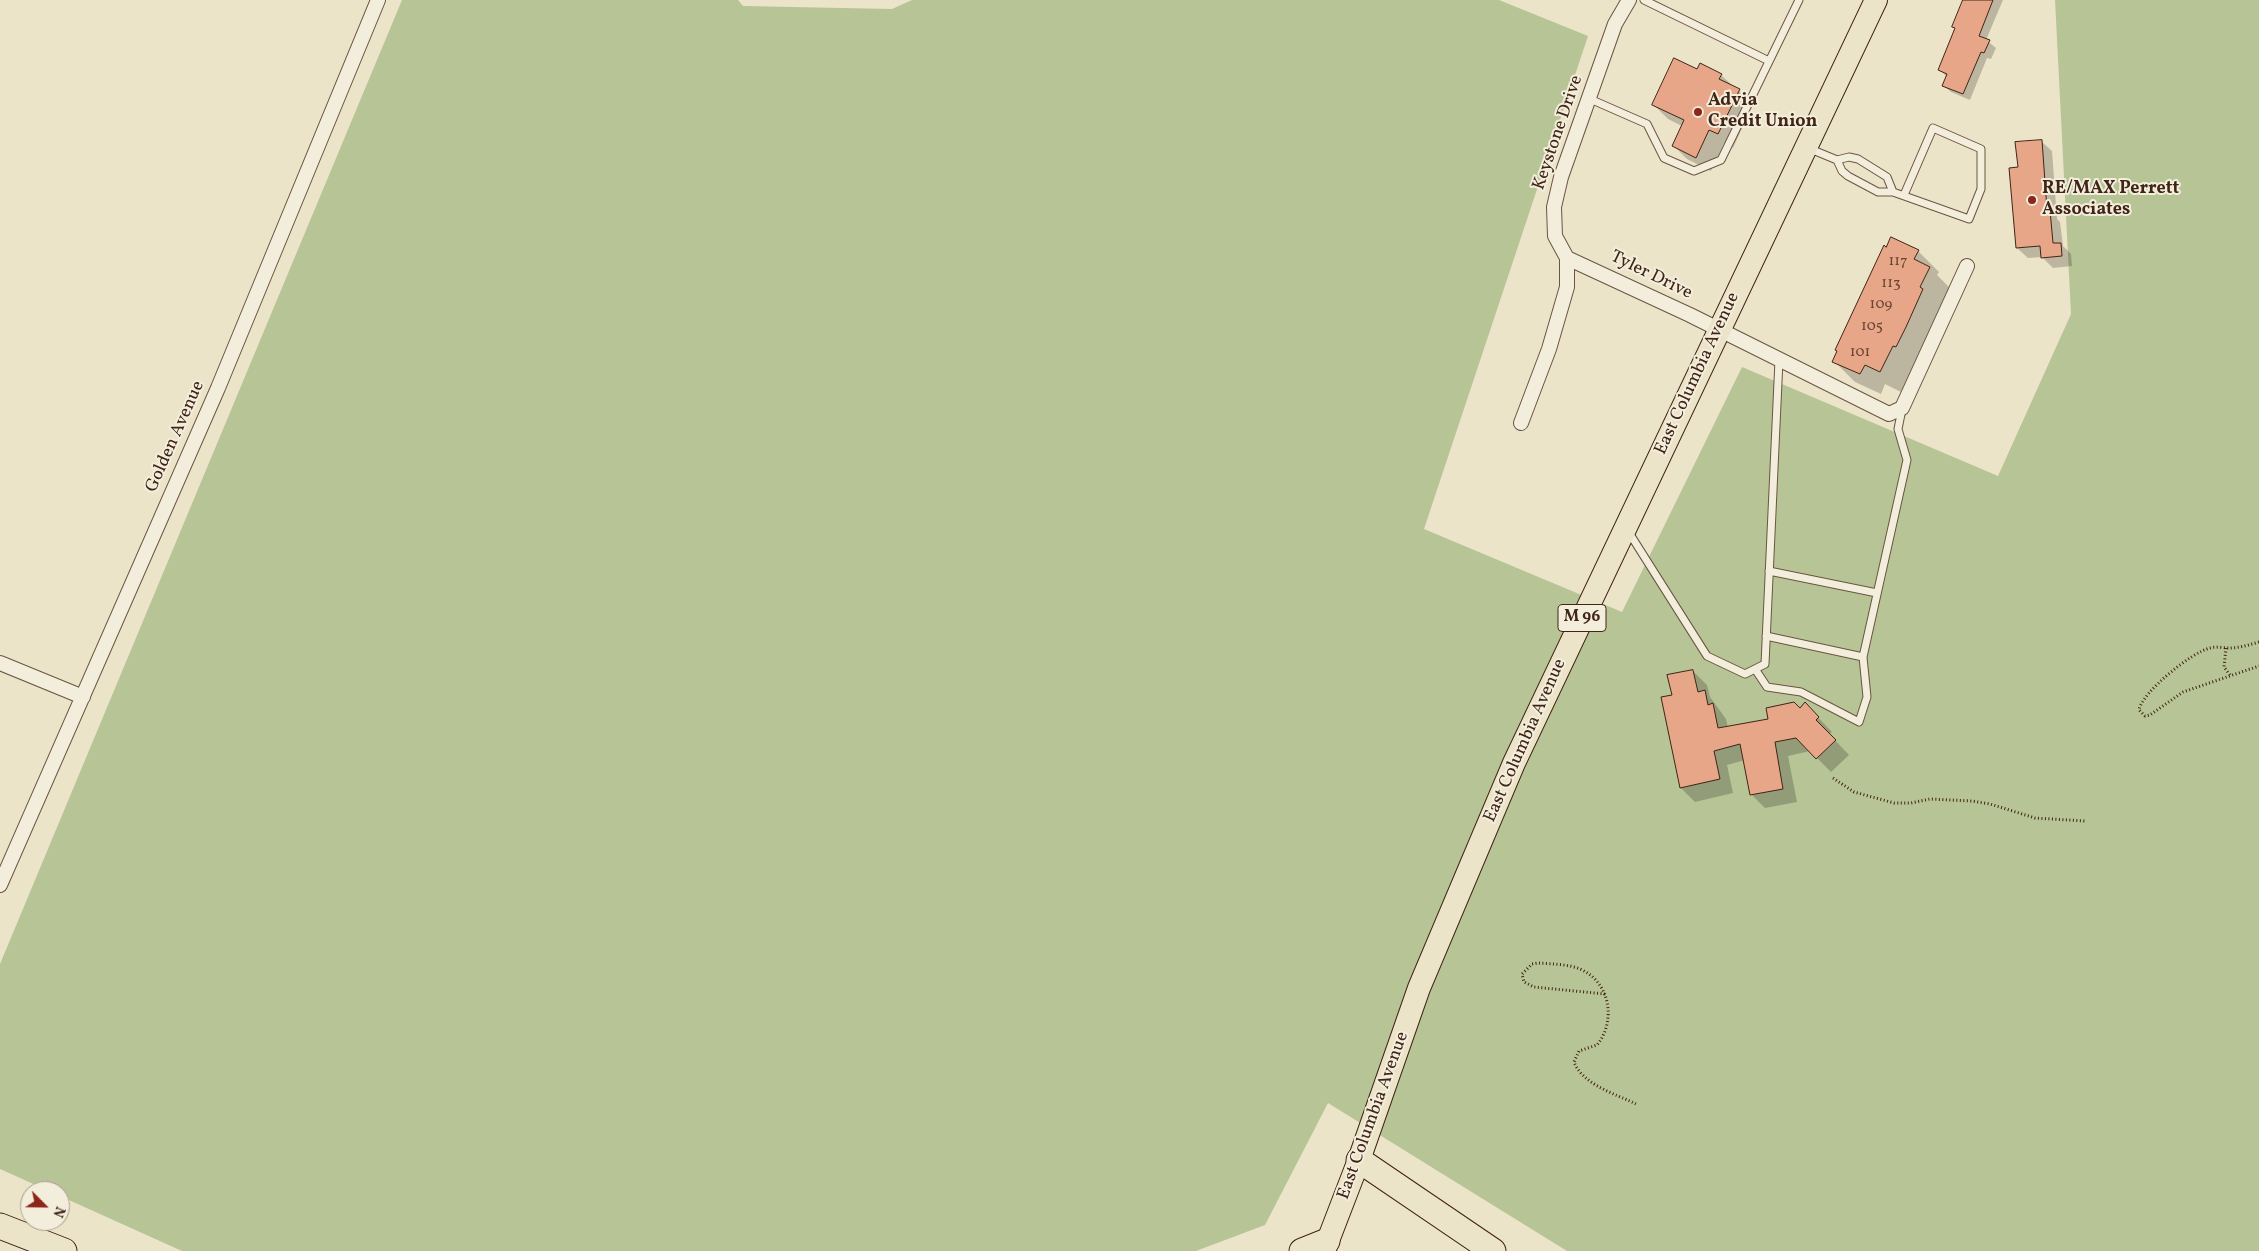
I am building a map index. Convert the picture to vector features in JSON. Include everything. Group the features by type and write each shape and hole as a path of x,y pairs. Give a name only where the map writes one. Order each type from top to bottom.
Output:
{"highway":[{"path":"1359,1160 1493,1251"},
{"path":"0,1226 64,1251"},
{"path":"1302,1251 1326,1246"}],"main road":[{"name":"East Columbia Avenue","path":"1326,1246 1359,1160 1419,988 1510,772 1805,147 1869,2"}],"street":[{"name":"Golden Avenue","path":"0,885 218,388 378,0"},
{"name":"Keystone Drive","path":"1522,423 1549,350 1567,287 1567,258 1555,236 1554,207 1561,178 1615,24 1629,0"},
{"name":"Tyler Drive","path":"1567,258 1889,414 1902,408"},
{"path":"1902,408 1967,266"},
{"path":"0,663 83,696"}],"lane":[{"path":"1644,0 1769,61"},
{"path":"1590,99 1646,124 1664,158 1694,171 1721,160 1799,0"},
{"path":"1837,160 1842,171 1848,176 1878,192 1893,192 1904,195 1969,219 1982,190 1981,149 1933,128 1904,195"},
{"path":"1805,147 1837,160 1850,157 1858,159 1887,177 1893,192"},
{"path":"1626,527 1707,656 1745,674 1765,664 1779,360"},
{"path":"1755,669 1767,687 1801,692 1859,722 1868,697 1863,657 1907,460 1898,429 1902,408"},
{"path":"1769,571 1877,593"},
{"path":"1766,636 1863,657"}],"path":[{"path":"2259,642 2240,648 2208,648 2176,669 2147,693 2139,710 2145,716 2150,715 2183,692 2259,666"},
{"path":"2226,648 2224,667 2230,675"},
{"path":"1833,778 1854,792 1894,804 1930,799 1972,801 1990,804 2035,818 2085,821"},
{"path":"1605,994 1534,987 1524,982 1522,974 1532,964 1538,962 1581,969 1596,980 1605,994 1608,1011 1607,1026 1596,1045 1579,1051 1574,1062 1576,1068 1595,1084 1636,1104"}],"green space":[{"path":"402,0 738,0 743,6 892,9 912,0 1499,0 1588,36 1424,529 1622,612 1742,367 1998,476 2071,314 2055,0 2259,0 2259,1251 1567,1251 1328,1103 1265,1225 1196,1251 182,1251 70,1201 70,1181 27,1181 0,1169 0,964"}],"building":[{"path":"1963,0 1993,0 1979,36 1990,40 1984,53 1981,52 1963,94 1942,86 1947,74 1938,70 1955,28 1952,27"},
{"name":"Advia Credit Union","path":"1674,58 1697,69 1700,63 1722,74 1719,79 1740,89 1718,134 1709,130 1696,158 1672,146 1684,120 1652,105"},
{"name":"RE/MAX Perrett Associates","path":"2042,140 2047,210 2050,210 2053,243 2061,243 2062,256 2041,258 2040,246 2016,248 2009,168 2018,167 2015,142"},
{"path":"1891,237 1919,250 1914,259 1930,267 1920,287 1923,289 1906,327 1896,347 1893,346 1880,372 1865,365 1860,374 1832,362 1837,351 1835,350 1884,245 1886,247"},
{"path":"1693,670 1698,692 1705,690 1708,705 1713,703 1718,728 1768,719 1766,708 1794,702 1800,708 1805,702 1819,717 1816,720 1836,740 1816,759 1796,738 1775,742 1783,789 1750,795 1740,744 1714,751 1720,779 1680,788 1661,697 1672,695 1667,675"}],"place":[{"name":"Advia Credit Union","path":"1698,112"},
{"name":"RE/MAX Perrett Associates","path":"2032,200"}]}
